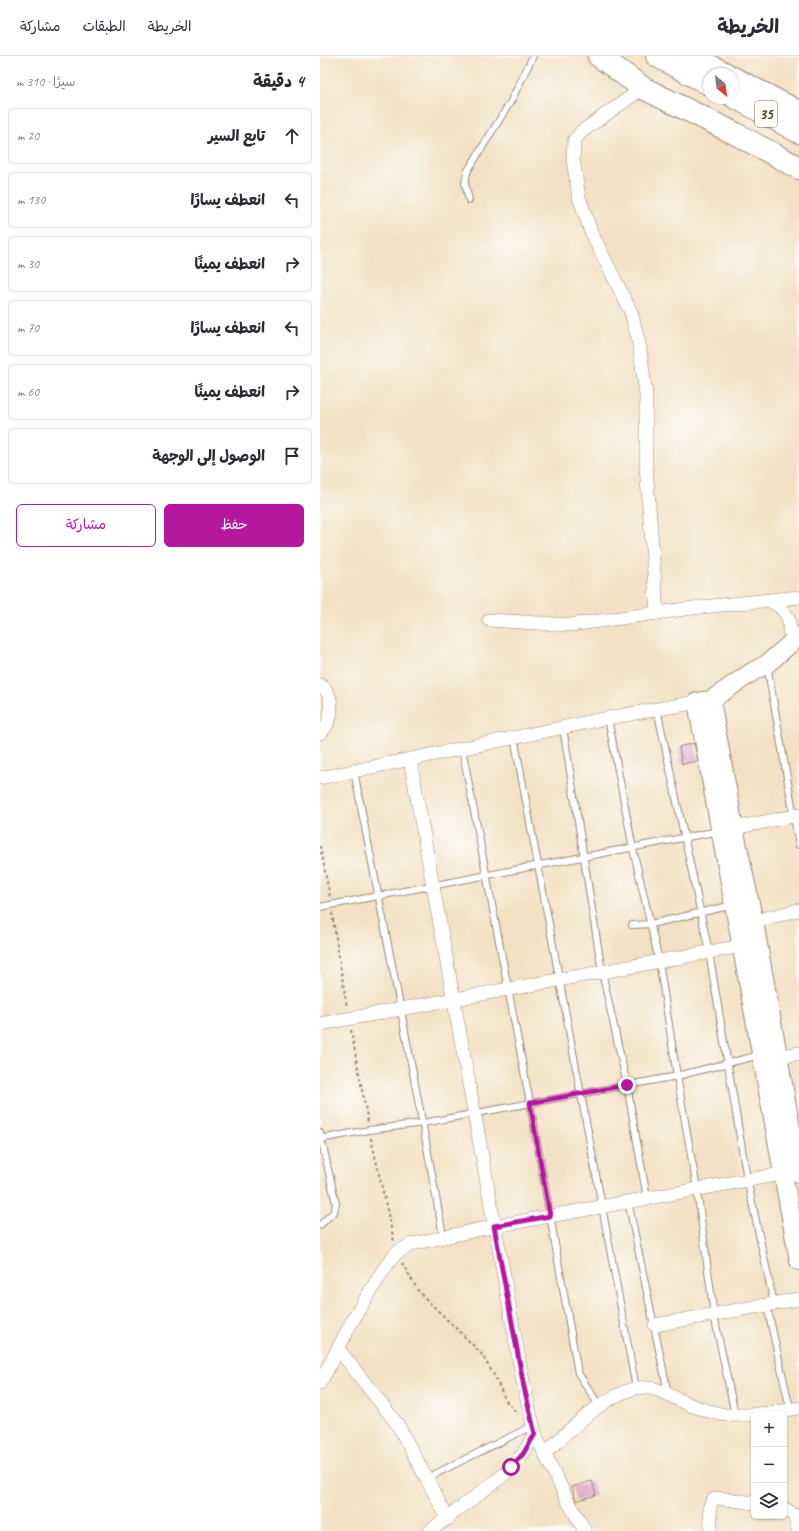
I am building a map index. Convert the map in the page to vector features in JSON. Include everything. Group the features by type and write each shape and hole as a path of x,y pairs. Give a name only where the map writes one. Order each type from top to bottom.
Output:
{"highway":[{"path":"599,56 643,88 736,134 799,168"},
{"name":"35","path":"614,56 799,153"},
{"path":"657,56 703,81"},
{"path":"691,56 714,68"},
{"path":"739,81 799,112"},
{"name":"35","path":"739,99 799,132"}],"street":[{"path":"643,88 581,132 574,141 573,160 578,197 583,214 611,274 627,303 637,329 646,394 646,466 657,613"},
{"path":"489,620 570,625 657,613 799,597"},
{"path":"320,778 563,727 704,701 760,668 763,656 796,629 790,622 788,616 770,601"},
{"path":"320,685 327,690 330,696 330,717 327,727 320,733"},
{"path":"704,701 770,1056 795,1172 799,1261"},
{"path":"410,759 524,1387 534,1430 568,1501 585,1531"},
{"path":"728,829 796,816"},
{"path":"728,829 735,905 746,923 742,946 770,1056"},
{"path":"746,923 799,910"},
{"path":"320,1024 742,946"},
{"path":"770,1056 799,1053"},
{"path":"320,1383 363,1303 384,1269 396,1253 412,1244 494,1226 795,1172"},
{"path":"655,1325 799,1299"},
{"path":"339,1350 398,1425 448,1519"},
{"path":"545,1452 600,1407 613,1398 636,1388 646,1388 668,1394 701,1409 722,1415 797,1409"},
{"path":"430,1531 448,1519 505,1474 523,1454 534,1430"},
{"path":"711,1531 710,1504 714,1499 719,1498 751,1503"},
{"path":"787,1510 794,1515 799,1531"}],"lane":[{"path":"469,200 465,184 467,172 511,101 533,56"},
{"path":"760,668 796,816 799,845"},
{"path":"657,709 709,952 747,1180 788,1400 797,1409"},
{"path":"608,718 633,849 659,961 697,1189 714,1315 735,1415"},
{"path":"563,727 602,972 627,1085 647,1198"},
{"path":"514,737 636,1388"},
{"path":"462,748 530,1103 578,1373 600,1407"},
{"path":"354,771 399,1009 423,1123 443,1236"},
{"path":"320,907 538,865 633,849 728,829"},
{"path":"632,925 651,924 735,905"},
{"path":"320,1225 334,1212 336,1204 320,1137 423,1123 677,1076 770,1056"},
{"path":"628,1201 655,1325 668,1394"},
{"path":"427,1478 534,1430"}],"path":[{"path":"320,846 369,1130 396,1253 419,1292 480,1352 494,1374 506,1401 534,1430"}],"building":[{"path":"694,743 698,761 682,764 679,747"},
{"path":"592,1481 596,1495 576,1501 572,1487"}],"route":[{"path":"511,1467 523,1454 535,1434 524,1387 494,1226 550,1216 530,1103 627,1085"}]}
